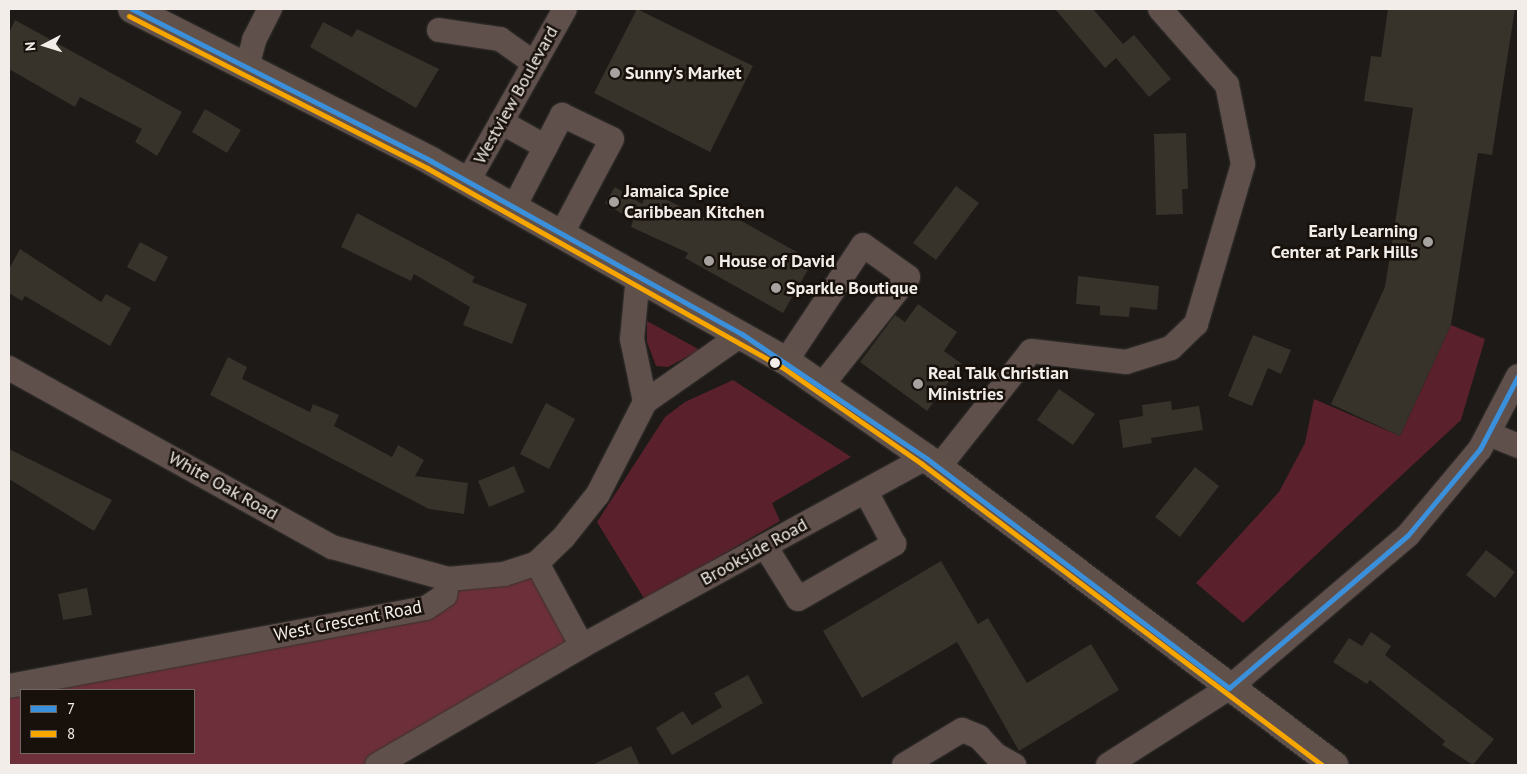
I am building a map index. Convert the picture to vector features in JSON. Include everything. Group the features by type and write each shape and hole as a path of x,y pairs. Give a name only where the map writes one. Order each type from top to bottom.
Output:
{"main road":[{"path":"132,9 468,181 742,334 786,361 932,463 1229,688 1334,765"}],"street":[{"path":"247,67 254,40 270,9"},
{"name":"Westview Boulevard","path":"468,181 565,9"},
{"path":"932,463 1031,351 1126,362 1171,348 1196,324 1243,164 1227,85 1160,9"},
{"path":"439,30 500,38 534,63"},
{"path":"514,207 562,115 612,139 562,233"},
{"path":"501,122 546,146"},
{"path":"786,361 863,245 908,277 822,385"},
{"path":"638,276 632,339 645,402"},
{"path":"448,579 504,574 536,562 563,538 598,494 645,402 742,334"},
{"name":"White Oak Road","path":"9,368 332,547 448,579"},
{"path":"1108,765 1229,688 1408,535 1489,434 1518,376"},
{"path":"1489,434 1518,446"},
{"name":"Brookside Road","path":"377,765 582,646 765,546 866,492 932,463"},
{"path":"765,546 798,599 894,544 866,492"},
{"path":"536,562 582,646"},
{"name":"West Crescent Road","path":"9,686 426,608 446,594 448,579"},
{"path":"904,765 962,730 980,737 996,755 1014,765"}],"shaded area":[{"path":"647,321 700,350 668,367 656,366 647,342"},
{"path":"1451,325 1485,339 1461,420 1243,623 1196,583 1279,492 1305,443 1314,399 1400,436"},
{"path":"733,380 851,457 772,503 780,521 645,600 597,522 665,417 685,402"},
{"path":"537,563 582,646 374,765 9,765 9,678 426,608 448,579"}],"building":[{"path":"637,9 753,66 710,152 594,93"},
{"path":"1055,9 1093,9 1123,44 1134,35 1171,79 1149,97 1116,58 1105,68"},
{"path":"1388,9 1515,9 1492,155 1478,153 1451,325 1400,436 1331,404 1385,287 1413,108 1364,101 1371,56 1381,57"},
{"path":"15,20 182,112 157,156 135,142 142,129 80,97 75,107 9,69 9,33"},
{"path":"323,22 352,37 357,29 439,69 416,108 310,47"},
{"path":"205,109 241,130 227,153 192,132"},
{"path":"1186,133 1188,189 1182,189 1183,214 1156,215 1154,134"},
{"path":"956,186 979,203 936,260 913,243"},
{"path":"615,187 642,204 648,191 707,219 715,206 813,261 783,313 685,258 688,253 631,227 633,221 605,203"},
{"path":"357,213 475,277 472,282 527,304 512,344 463,325 470,307 414,274 411,281 341,247"},
{"path":"140,242 168,257 155,282 127,267"},
{"path":"20,249 101,302 106,294 131,308 110,346 25,296 22,301 9,293 9,269"},
{"path":"1078,276 1159,286 1157,310 1130,307 1129,317 1100,315 1100,306 1076,304"},
{"path":"918,304 957,332 944,351 962,364 927,411 860,362 895,315 905,322"},
{"path":"1253,335 1291,350 1281,374 1268,368 1252,406 1228,396"},
{"path":"228,357 247,367 242,379 310,412 313,404 339,415 334,426 392,457 398,445 424,460 415,476 468,483 464,514 429,509 210,395"},
{"path":"1059,389 1095,414 1073,445 1037,420"},
{"path":"1171,401 1172,410 1199,406 1203,430 1151,438 1152,443 1123,448 1119,420 1143,416 1142,405"},
{"path":"546,403 575,419 549,469 520,454"},
{"path":"9,449 112,500 94,531 9,479"},
{"path":"514,466 525,492 489,507 478,481"},
{"path":"1195,467 1219,486 1180,537 1155,517"},
{"path":"1486,550 1515,572 1495,598 1466,575"},
{"path":"941,561 978,624 988,618 1027,683 1091,644 1119,690 1019,751 957,642 862,698 823,631"},
{"path":"87,588 92,615 63,620 58,594"},
{"path":"1371,632 1391,646 1385,655 1494,739 1473,765 1442,745 1445,741 1370,680 1367,684 1333,662 1349,638 1362,646"},
{"path":"748,675 763,703 672,755 656,728 683,711 692,725 722,707 714,693"},
{"path":"631,746 640,765 592,765"}],"transit line":[{"name":"7","path":"132,9 431,161 742,334 926,458 1229,688 1408,535 1480,449 1518,376"},
{"name":"8","path":"129,16 427,168 782,367 922,464 1322,765"}],"place":[{"name":"Sunny's Market","path":"615,73"},
{"name":"Jamaica Spice Caribbean Kitchen","path":"614,202"},
{"name":"Early Learning Center at Park Hills","path":"1428,242"},
{"name":"House of David","path":"709,261"},
{"name":"Sparkle Boutique","path":"776,288"},
{"name":"Real Talk Christian Ministries","path":"918,384"}]}
